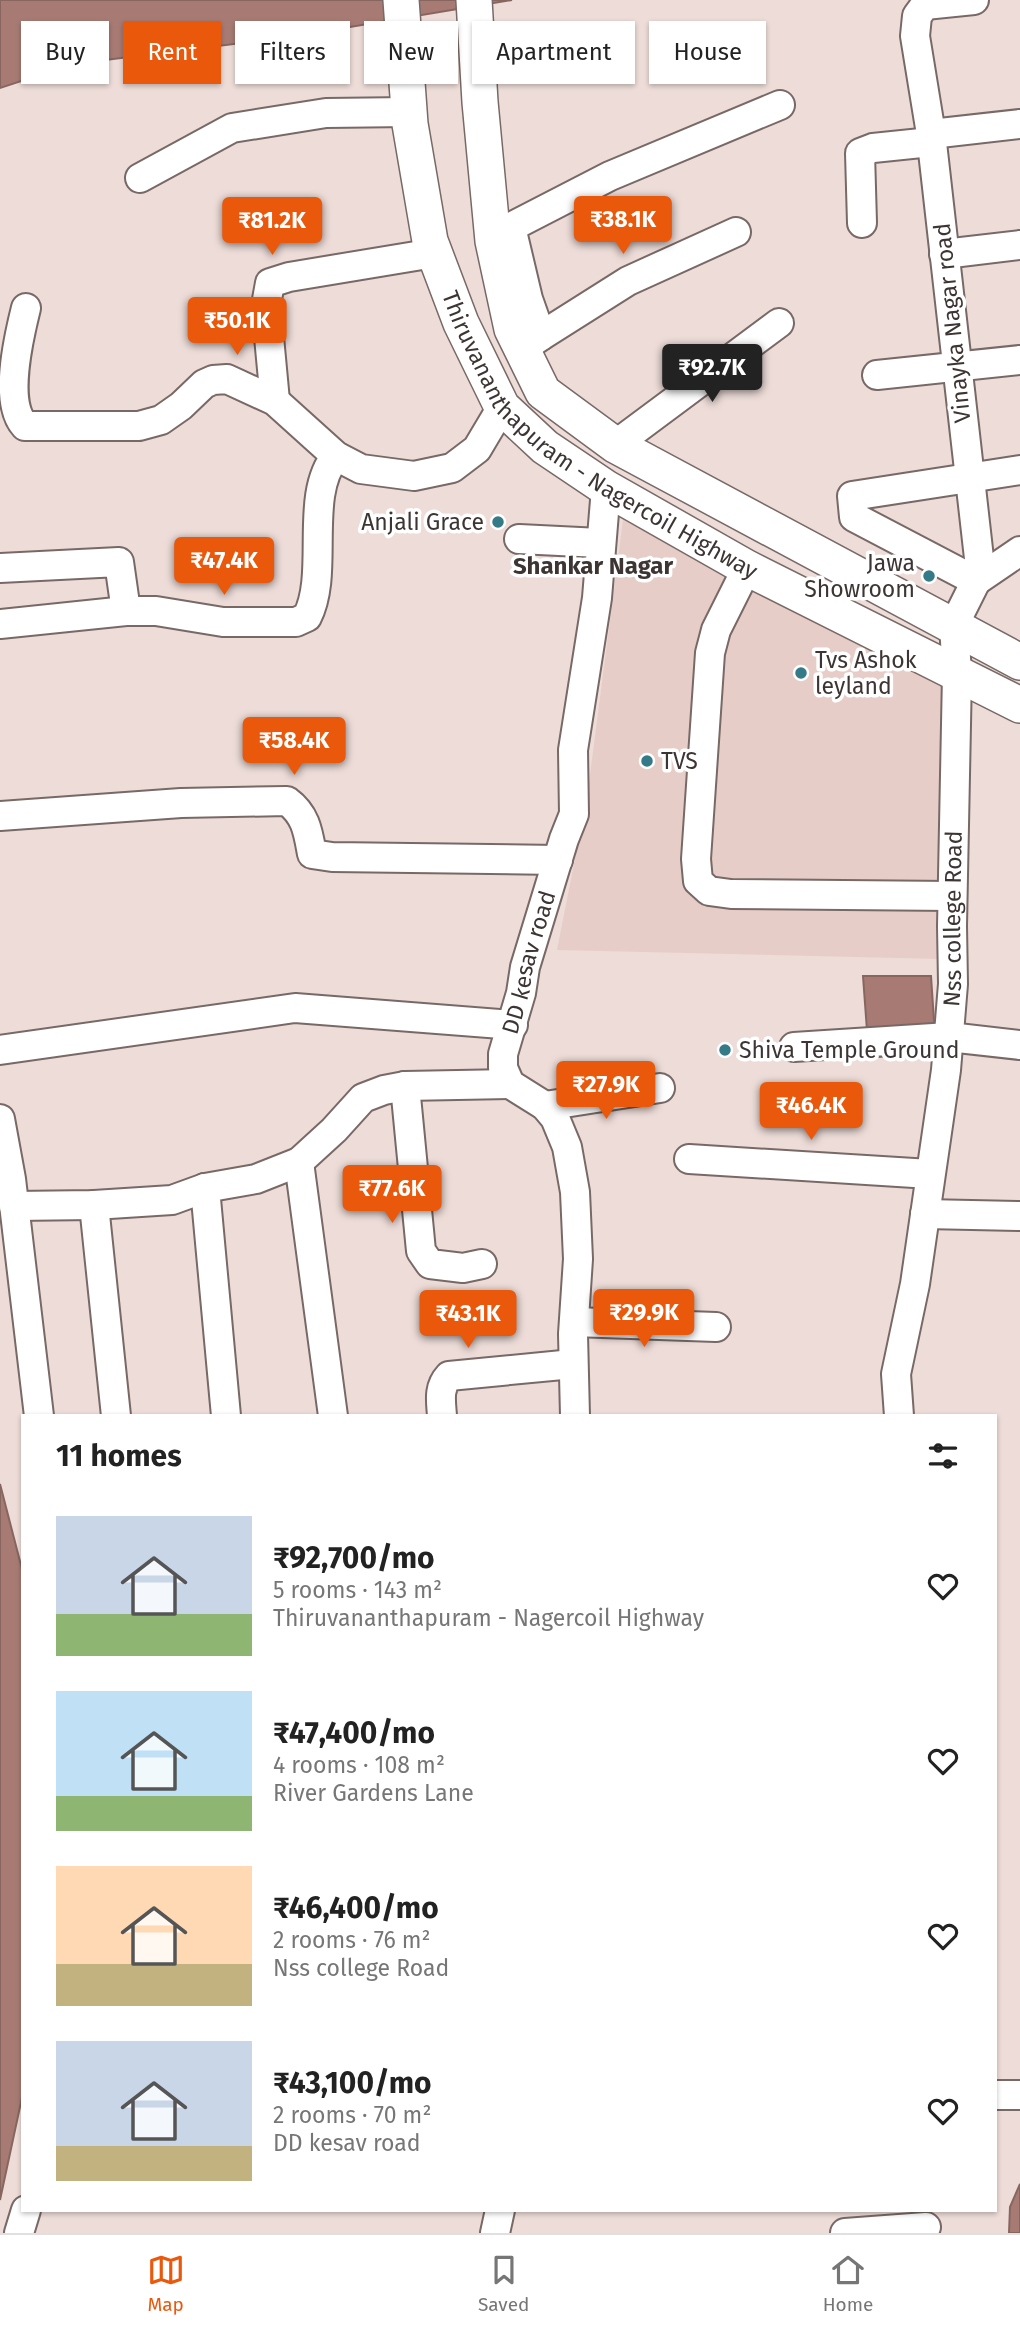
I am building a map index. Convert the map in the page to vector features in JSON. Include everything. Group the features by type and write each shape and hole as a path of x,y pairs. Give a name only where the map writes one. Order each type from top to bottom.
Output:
{"main road":[{"name":"Thiruvananthapuram - Nagercoil Highway","path":"401,0 409,118 430,241 461,323 502,407 545,447 606,488 747,568 1020,705"},
{"name":"Thiruvananthapuram - Nagercoil Highway","path":"474,0 493,241 512,329 531,342 543,392 615,445 1020,662"}],"street":[{"name":"Vinayka Nagar road","path":"954,625 980,567 931,138 915,36 917,16 925,5 974,0"},
{"path":"736,232 628,281 531,342 528,299 511,227 610,176 780,105"},
{"path":"139,178 232,128 326,113 409,118"},
{"path":"863,223 860,153 873,148 1020,124"},
{"path":"944,254 1020,245"},
{"path":"275,401 266,305 270,283 289,277 435,253"},
{"path":"26,308 16,348 14,376 16,408 20,421 25,426 139,426 161,420 181,406 204,384 227,379 275,401 336,456 361,469 414,476 453,468 477,449 502,407"},
{"path":"615,445 779,323"},
{"path":"877,375 1020,360"},
{"path":"0,624 126,611 156,611 223,622 296,622 307,617 313,607 316,582 322,492 327,467 336,456"},
{"path":"1020,470 852,496 855,517 976,581 1020,551"},
{"name":"DD kesav road","path":"510,1084 503,1068 503,1054 522,993 525,967 573,814 573,750 597,598 606,488"},
{"path":"519,538 600,543"},
{"path":"0,568 118,562 126,611"},
{"path":"747,568 716,630 710,653 696,859 698,881 709,891 732,894 952,896"},
{"name":"Nss college Road","path":"899,1414 896,1374 915,1284 946,1070 954,984 952,896 957,674 954,625"},
{"path":"0,816 181,803 287,801 297,808 306,822 312,854 332,857 558,860"},
{"path":"0,1051 295,1008 513,1025"},
{"path":"794,1047 948,1037 1020,1045"},
{"path":"14,1206 172,1200 205,1188 256,1179 299,1163 363,1098 384,1090 405,1086 510,1084 545,1106 555,1118 567,1147 575,1192 578,1259 573,1364 575,1414"},
{"path":"405,1086 421,1251 430,1264 463,1268 482,1264"},
{"path":"545,1106 660,1088"},
{"path":"0,1119 14,1206 39,1414"},
{"path":"689,1159 930,1174"},
{"path":"299,1163 333,1414"},
{"path":"205,1188 226,1414"},
{"path":"94,1205 116,1414"},
{"path":"925,1214 1020,1216"},
{"path":"574,1322 716,1327"},
{"path":"442,1414 440,1395 443,1383 449,1376 573,1364"},
{"path":"997,2095 1020,2095"},
{"path":"19,2233 25,2212"},
{"path":"495,2233 500,2212"},
{"path":"845,2233 927,2223"}],"shaded area":[{"path":"0,0 512,0 386,21 364,21 364,25 350,27 350,21 235,21 235,44 221,46 221,21 123,21 123,58 109,60 109,21 21,21 21,81 0,88"},
{"path":"623,520 946,686 940,959 557,950 587,798"},
{"path":"863,976 931,976 936,1051 869,1058"},
{"path":"0,1484 21,1565 21,2102 0,2200"},
{"path":"1020,2184 1020,2233 1009,2233 1010,2207"}],"place":[{"name":"Anjali Grace","path":"498,522"},
{"name":"Jawa Showroom","path":"929,576"},
{"name":"Tvs Ashok leyland","path":"801,673"},
{"name":"TVS","path":"647,761"},
{"name":"Shiva Temple Ground","path":"725,1050"}],"district":[{"name":"Shankar Nagar","path":"593,566"}]}
